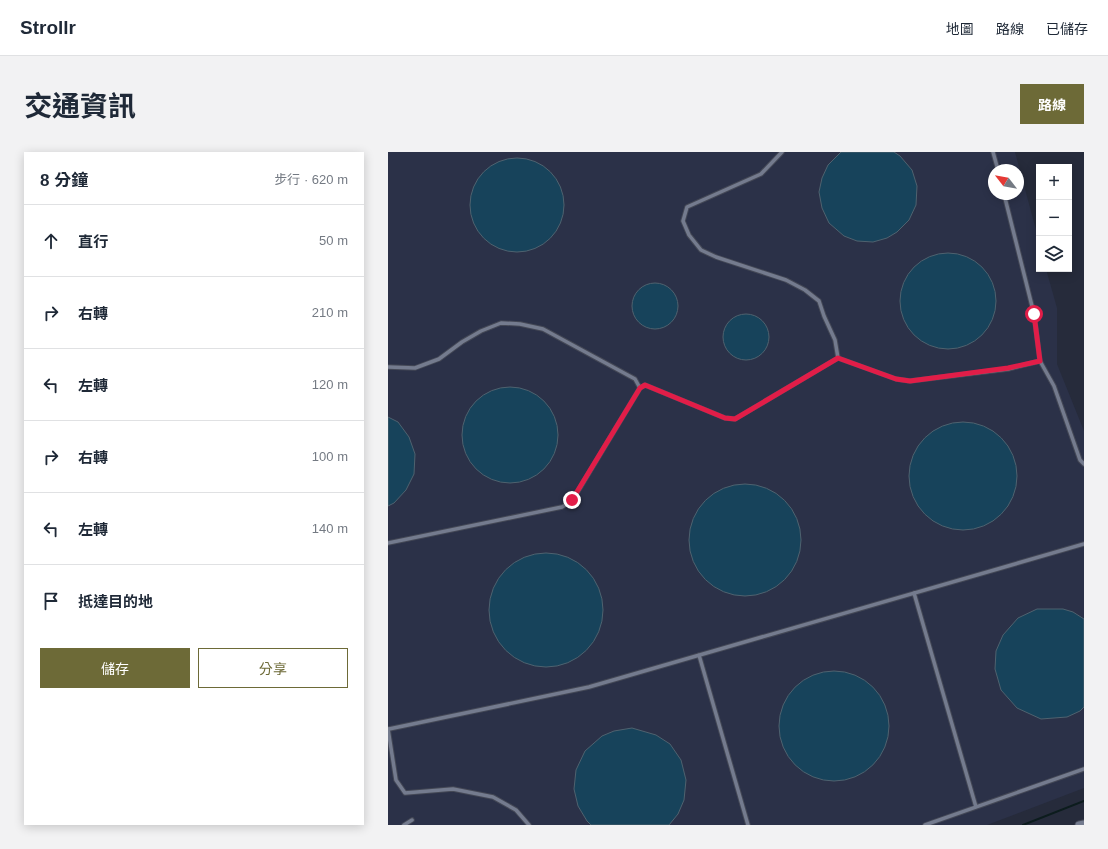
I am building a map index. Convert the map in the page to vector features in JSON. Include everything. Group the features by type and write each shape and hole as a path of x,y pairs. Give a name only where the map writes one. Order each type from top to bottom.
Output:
{"street":[{"path":"1079,825 1084,824"}],"lane":[{"path":"782,152 761,174 687,207 683,221 689,235 701,250 716,257 786,280 805,290 819,301 835,340 838,358"},
{"path":"993,152 996,164"},
{"path":"1006,200 1034,314 1040,361 1054,386 1080,460 1084,464"},
{"path":"388,367 415,368 439,359 462,342 501,323 520,324 543,329 635,379 640,388"},
{"path":"838,358 896,379 910,381 1008,368 1040,361"},
{"path":"388,543 562,507 572,500 640,388 645,385 725,418 735,419 838,358"},
{"path":"529,825 516,810 493,797 453,789 405,793 396,780 388,729 589,687 1084,544"},
{"path":"914,593 976,807"},
{"path":"699,655 748,825"},
{"path":"925,825 1084,769"},
{"path":"404,825 412,820"}],"shaded area":[{"path":"388,152 1015,152 1018,164 988,164 988,200 1024,200 1024,185 1036,230 1036,272 1047,272 1057,308 1057,364 1084,431 1084,788 987,825 388,825"}],"building":[{"path":"841,152 894,152 900,156 912,170 917,186 916,205 909,220 897,232 887,238 873,242 857,241 844,236 829,223 822,208 819,192 822,178 828,165"},
{"path":"517,158 535,162 550,172 560,187 564,205 560,223 550,238 535,248 517,252 499,248 484,238 474,223 470,205 474,187 484,172 499,162"},
{"path":"948,253 966,257 975,261 982,267 988,274 992,283 996,301 992,319 988,328 982,335 975,341 966,345 948,349 930,345 921,341 914,335 908,328 904,319 900,301 904,283 908,274 914,267 921,261 930,257"},
{"path":"650,283 660,283 672,289 677,297 677,315 672,323 664,328 650,329 642,326 635,319 632,311 632,301 635,293 642,286"},
{"path":"741,314 751,314 759,318 765,324 769,332 769,342 765,350 759,356 751,360 741,360 733,356 727,350 723,342 723,332 727,324 733,318"},
{"path":"510,387 528,391 537,395 544,401 550,408 554,417 558,435 554,453 550,462 544,469 537,475 528,479 510,483 492,479 483,475 476,469 470,462 466,453 462,435 466,417 470,408 476,401 483,395 492,391"},
{"path":"388,417 398,422 409,437 415,454 414,474 406,490 394,503 388,506"},
{"path":"963,422 984,426 1002,437 1013,455 1017,476 1013,497 1002,515 984,526 963,530 942,526 924,515 913,497 909,476 913,455 924,437 942,426"},
{"path":"745,484 766,489 776,494 784,501 791,509 796,519 801,540 796,561 791,571 784,579 776,586 766,591 745,596 724,591 714,586 706,579 699,571 694,561 689,540 694,519 699,509 706,501 714,494 724,489"},
{"path":"546,553 568,557 586,570 599,588 603,610 599,632 586,650 568,663 546,667 524,663 506,650 493,632 489,610 493,588 506,570 524,557"},
{"path":"1037,609 1063,609 1073,612 1084,619 1084,707 1080,711 1067,717 1041,719 1017,708 1001,690 995,669 996,651 1003,635 1018,618"},
{"path":"834,671 855,675 865,680 873,687 880,695 885,705 889,726 885,747 880,757 873,765 865,772 855,777 834,781 813,777 803,772 795,765 788,757 783,747 779,726 783,705 788,695 795,687 803,680 813,675"},
{"path":"632,728 656,735 670,744 681,760 686,780 684,800 678,814 669,825 591,825 578,806 574,789 576,770 585,751 602,736 614,731"}],"waterway":[{"path":"1023,825 1084,801"}],"route":[{"path":"572,500 640,388 645,385 725,418 735,419 838,358 896,379 910,381 1008,368 1040,361 1034,314"}]}
